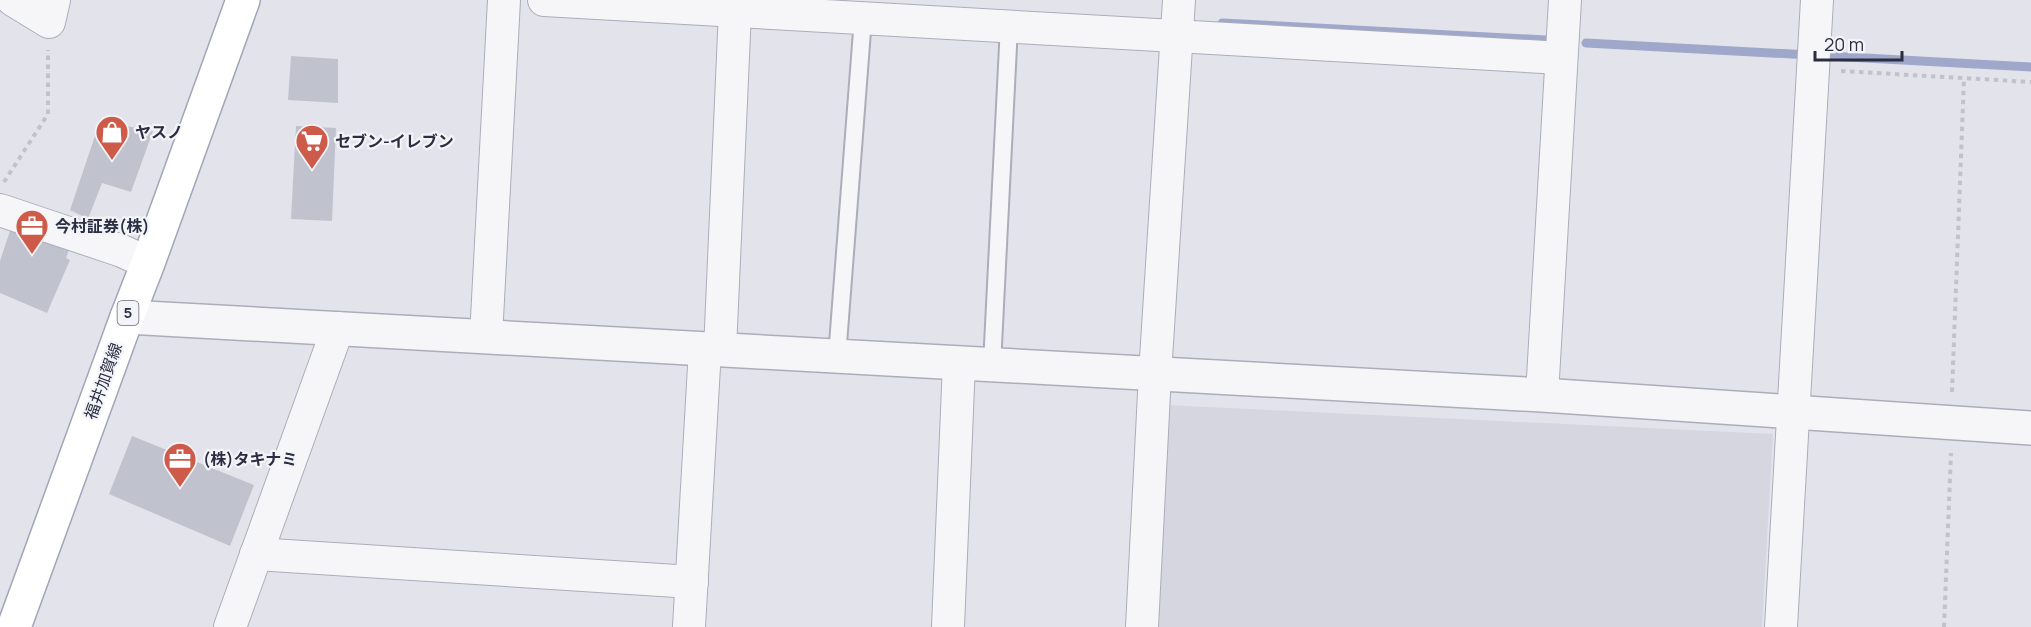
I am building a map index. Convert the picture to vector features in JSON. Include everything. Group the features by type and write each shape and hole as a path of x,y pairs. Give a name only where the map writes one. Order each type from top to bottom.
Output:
{"main road":[{"name":"福井加賀線","path":"14,627 243,0"}],"street":[{"path":"13,0 51,11"},
{"path":"486,337 504,0"},
{"path":"544,0 1561,58"},
{"path":"1142,627 1155,374 1179,0"},
{"path":"1542,395 1565,0"},
{"path":"1782,627 1817,0"},
{"path":"689,627 712,350 735,11"},
{"path":"0,210 122,251 148,263"},
{"path":"127,316 1542,395 2031,428"},
{"path":"230,627 338,328"},
{"path":"948,627 959,363"},
{"path":"256,554 692,582"}],"lane":[{"path":"837,357 863,18"},
{"path":"992,366 1009,26"}],"path":[{"path":"0,189 48,114 51,11"},
{"path":"1813,69 2031,82"},
{"path":"1944,627 1964,78"}],"shaded area":[{"path":"1165,405 1773,434 1762,627 1153,627"}],"building":[{"path":"291,56 338,59 338,103 288,100"},
{"path":"100,121 153,131 131,192 102,183 88,219 70,210"},
{"path":"296,126 336,128 332,221 291,219"},
{"path":"12,225 71,245 66,258 70,260 47,313 0,293 0,261"},
{"path":"132,436 254,485 230,546 109,494"}],"waterway":[{"path":"1222,23 1546,40"},
{"path":"1586,43 2031,67"}],"place":[{"name":"ヤスノ","path":"112,161"},
{"name":"セブン-イレブン","path":"312,170"},
{"name":"今村証券(株)","path":"32,255"},
{"name":"(株)タキナミ","path":"180,488"}]}
